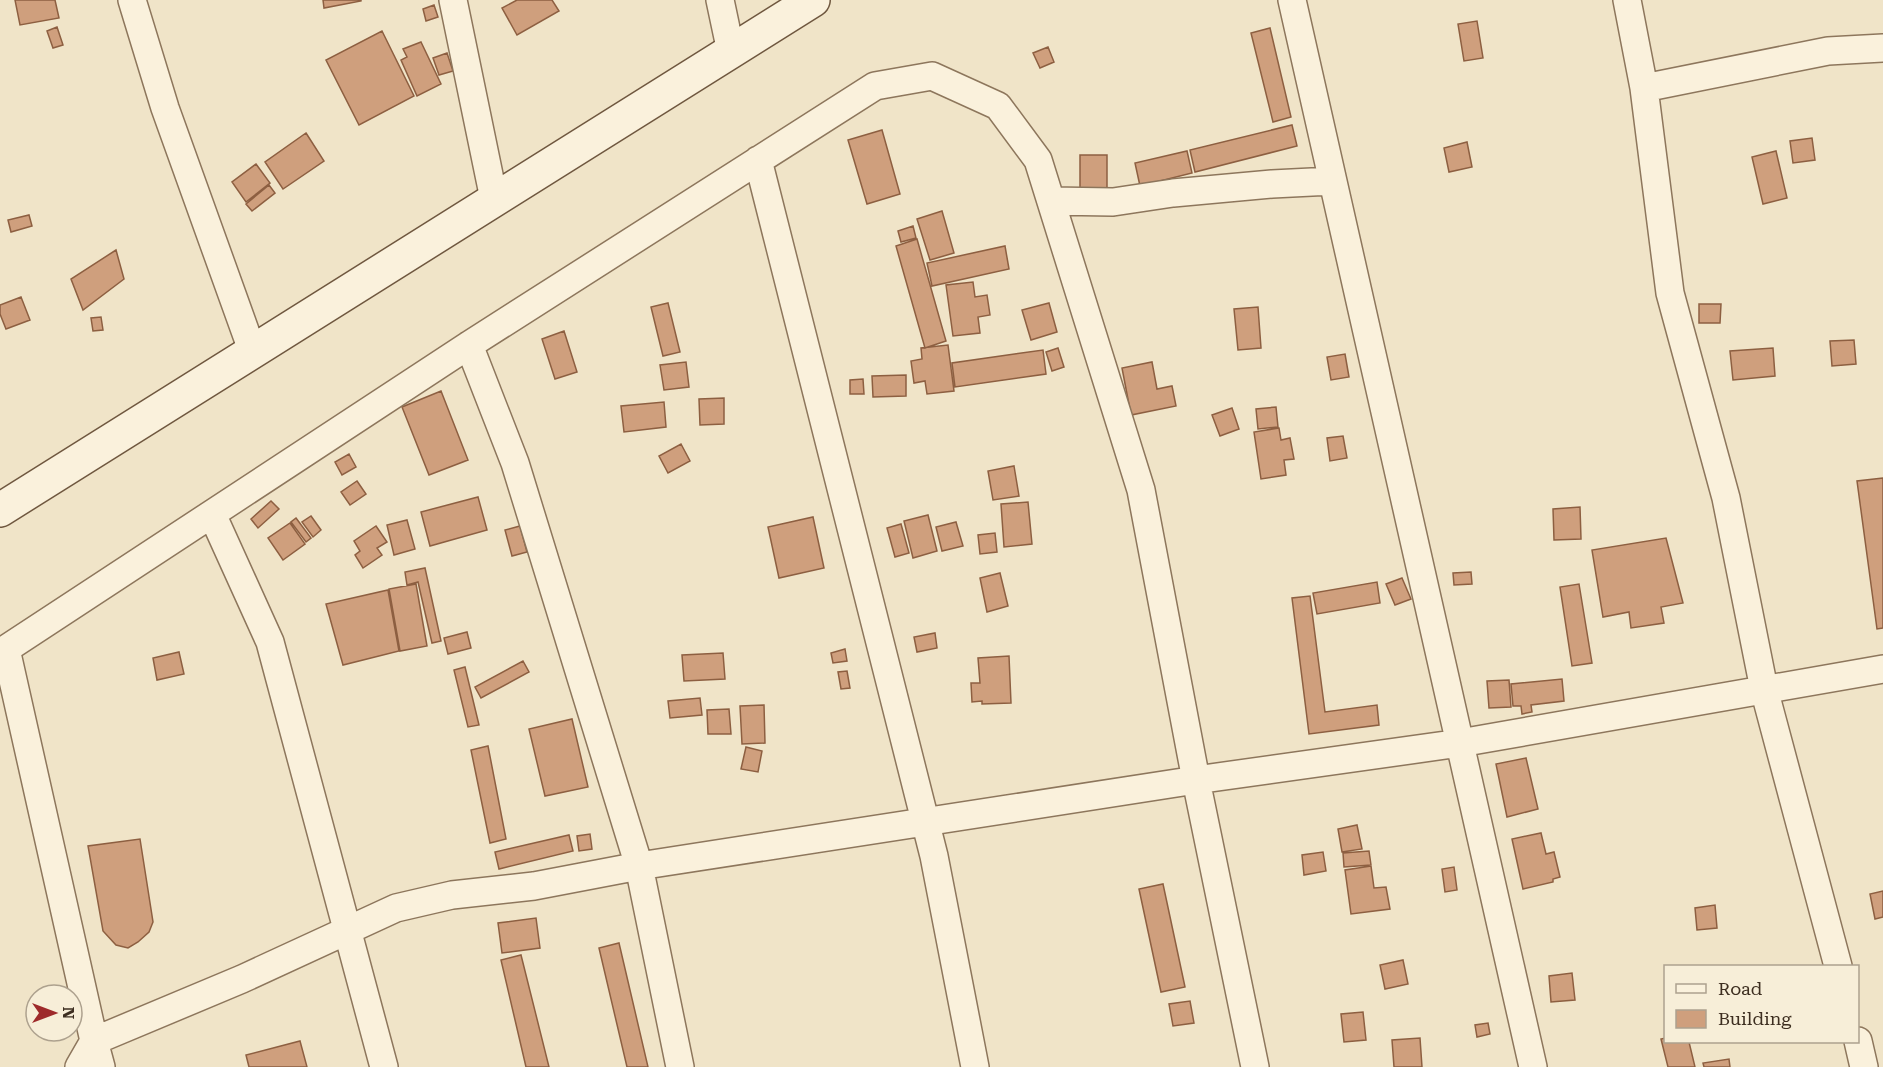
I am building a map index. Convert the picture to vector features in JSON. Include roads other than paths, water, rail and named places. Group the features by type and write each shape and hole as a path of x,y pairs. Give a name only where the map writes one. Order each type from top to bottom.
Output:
{"main road":[{"path":"0,510 813,0"}],"street":[{"path":"132,0 165,108 252,351"},
{"path":"720,0 730,52"},
{"path":"1292,0 1533,1067"},
{"path":"1627,0 1644,88 1670,293 1726,498 1764,689 1838,965"},
{"path":"454,1 494,199"},
{"path":"1644,88 1828,51 1883,48"},
{"path":"101,1067 3,651 469,345 875,86 932,76 998,106 1038,160 1141,490 1196,780 1255,1067"},
{"path":"758,160 926,823 975,1067"},
{"path":"1051,201 1113,202 1173,193 1332,181"},
{"path":"469,345 515,463 639,866 680,1067"},
{"path":"212,514 270,642 384,1067"},
{"path":"79,1067 94,1041 242,979 396,908 452,895 534,886 639,866 1196,780 1460,743 1883,669"},
{"path":"1858,1043 1864,1067"}]}
